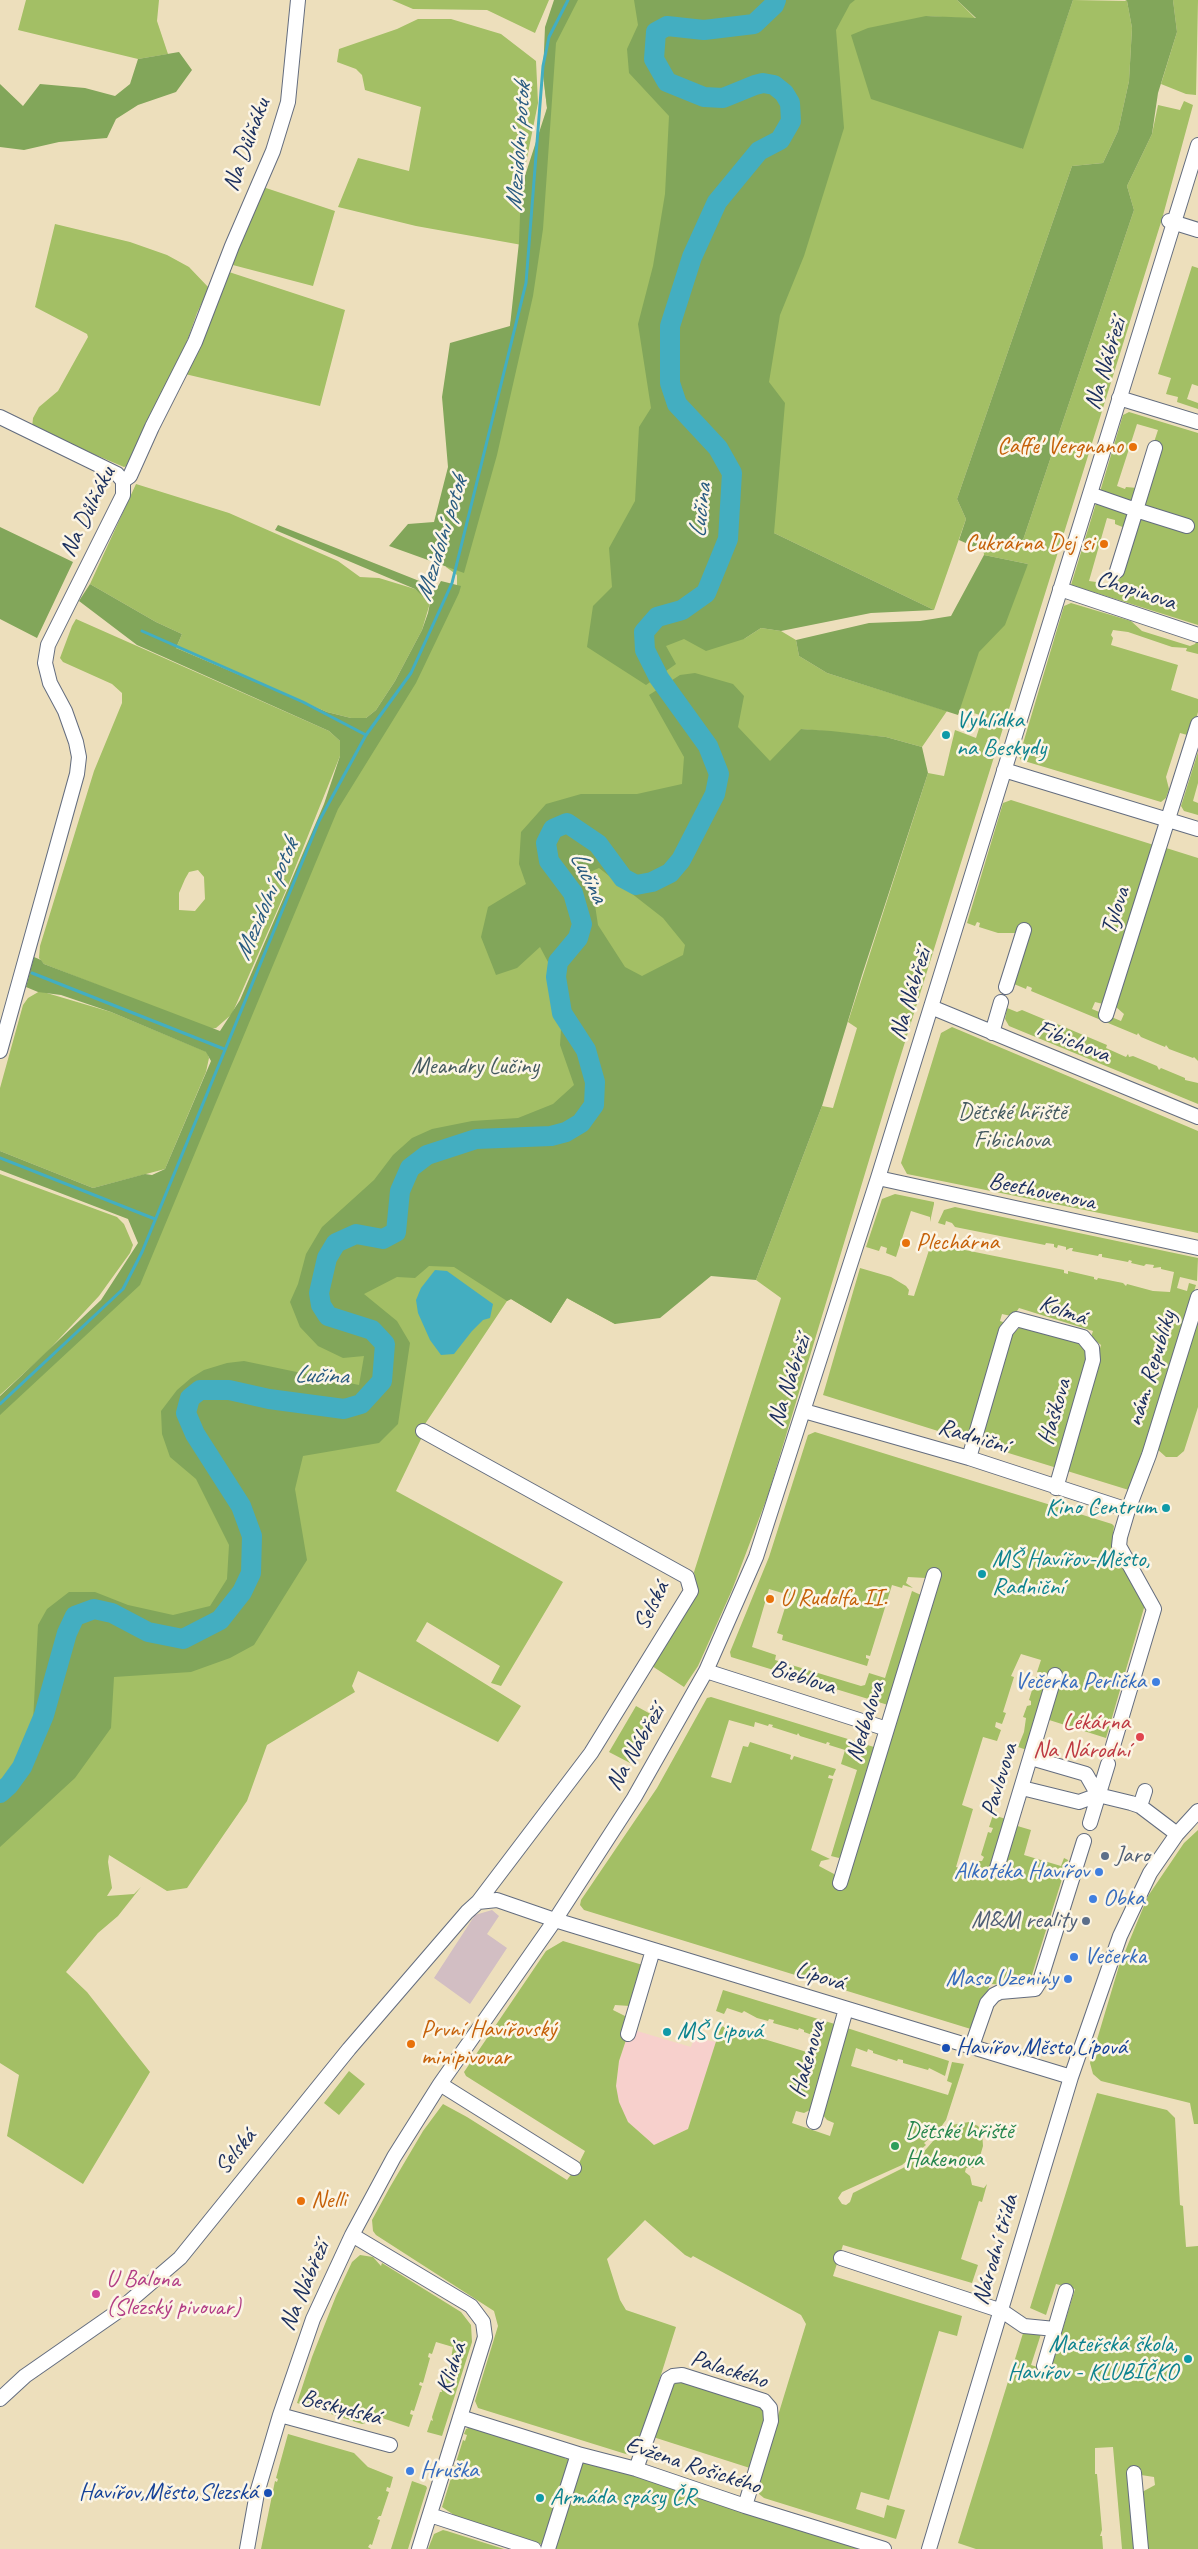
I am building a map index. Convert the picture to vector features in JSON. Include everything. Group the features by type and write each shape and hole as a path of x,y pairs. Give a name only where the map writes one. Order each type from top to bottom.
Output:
{"street":[{"name":"Na Důlňáku","path":"0,1051 77,774 79,757 76,742 65,711 50,683 47,670 48,645 123,495 123,481 130,476 152,427 196,342 232,246 273,150 288,102 298,0"},
{"name":"Na Nábřeží","path":"247,2549 257,2493 280,2415 314,2319 352,2235 394,2157 440,2084 555,1920 634,1798 706,1671 756,1557 878,1178 1120,398 1171,222 1198,144"},
{"path":"1171,222 1198,230"},
{"path":"1120,398 1198,422"},
{"path":"0,417 117,474 123,481"},
{"path":"1117,571 1155,448"},
{"path":"1090,494 1187,526"},
{"name":"Chopinova","path":"1060,590 1198,634"},
{"name":"Tylova","path":"1106,1015 1198,724"},
{"path":"1004,770 1198,829"},
{"path":"1006,986 1024,930"},
{"path":"992,1033 1002,1002"},
{"name":"Fibichova","path":"931,1007 1198,1117"},
{"name":"Beethovenova","path":"878,1178 1198,1248"},
{"name":"nám. Republiky","path":"1113,1746 1154,1608 1119,1546 1128,1510 1149,1455 1198,1297"},
{"name":"Kolmá","path":"969,1458 1006,1331 1016,1319 1083,1338 1092,1348"},
{"name":"Haškova","path":"1056,1488 1093,1360 1092,1348"},
{"name":"Radniční","path":"804,1411 969,1458 1128,1510"},
{"name":"Selská","path":"0,2400 25,2376 117,2312 180,2258 349,2049 467,1912 478,1902 591,1753 691,1592 687,1576 423,1431"},
{"name":"Nedbalova","path":"840,1882 934,1576"},
{"name":"Bieblova","path":"706,1671 887,1728"},
{"name":"Pavlovova","path":"998,1868 1055,1675"},
{"path":"1031,1758 1086,1774 1098,1795"},
{"path":"1090,1824 1108,1764"},
{"path":"1022,1788 1079,1802 1098,1795 1140,1806 1177,1834"},
{"path":"1140,1806 1145,1791"},
{"name":"Národní třída","path":"929,2549 1072,2077 1128,1918 1150,1873 1177,1834 1198,1810"},
{"path":"972,2046 987,2003 994,1995 1000,1992 1035,1990 1040,1981 1084,1842"},
{"path":"478,1902 498,1900 555,1920"},
{"name":"Lípová","path":"555,1920 1072,2077"},
{"path":"628,2034 653,1950"},
{"name":"Hakenova","path":"814,2122 846,2009"},
{"path":"440,2084 574,2168"},
{"name":"Klidná","path":"352,2235 471,2306 482,2322 485,2337 419,2549"},
{"path":"841,2258 1002,2311 1024,2326 1055,2329"},
{"path":"1044,2366 1066,2291"},
{"name":"Palackého","path":"636,2470 666,2384 673,2376 682,2375 764,2401 770,2408 771,2421 745,2506"},
{"name":"Beskydská","path":"280,2415 390,2445"},
{"name":"Evžena Rošického","path":"460,2417 636,2470 860,2545 883,2549"},
{"path":"548,2549 578,2454"},
{"path":"1134,2474 1141,2549"},
{"path":"430,2515 534,2549"}],"shaded area":[{"path":"492,1910 499,1916 487,1934 507,1948 470,2004 434,1978 475,1915"},
{"path":"637,2031 691,2047 696,2033 703,2039 716,2042 688,2129 654,2145 628,2122 618,2102 616,2086 619,2061 628,2034"}],"green space":[{"path":"26,0 159,0 157,21 168,54 138,59 18,30"},
{"path":"392,0 549,0 535,33 487,10 413,9"},
{"path":"554,0 578,0 556,43 543,229 533,296 497,455 464,573 389,546 408,524 434,522 448,467 442,397 450,343 510,326 519,242 521,188 547,108 543,74 545,27"},
{"name":"Meandry Lučiny","path":"561,0 957,0 976,19 926,16 1022,149 1073,0 1127,1 1132,28 1129,81 1118,131 1103,163 1072,166 957,499 966,519 934,610 774,533 744,639 761,628 781,631 796,640 799,656 827,673 947,711 922,747 886,737 801,729 710,1237 615,1324 567,1298 551,1323 511,1299 507,1301 423,1427 422,1437 396,1491 563,1582 501,1686 491,1683 500,1666 427,1622 416,1641 521,1706 498,1742 358,1671 352,1686 355,1692 267,1745 247,1801 187,1888 167,1891 109,1855 108,1862 112,1888 107,1896 134,1894 141,1887 118,1916 98,1933 66,1972 87,1992 150,2072 83,2184 7,2136 19,2075 0,2063 0,1406 130,1285 330,808 457,587 457,575 446,567 480,454 486,441 526,248 547,108 543,74"},
{"path":"634,0 855,0 850,4 836,30 844,128 804,256 780,315 769,382 785,403 774,533 934,610 871,613 781,631 761,628 744,639 706,651 684,639 666,646 676,664 646,685 587,647 593,606 612,587 609,548 635,501 639,427 651,408 638,324 653,266 665,194 669,116 629,73 627,49 638,25"},
{"path":"957,0 1073,0 1023,149 871,99 851,35 868,28 926,16 976,18"},
{"path":"1125,0 1173,0 1177,32 1158,93 1152,134 1127,186 1134,210 1022,543 977,548 959,540 966,519 957,499 1072,166 1103,163 1118,131 1129,81 1132,28 1127,1"},
{"path":"1173,0 1198,0 1196,95 1186,94 1161,84 1177,32"},
{"path":"418,19 451,19 501,34 536,61 538,103 521,188 522,245 416,226 338,207 358,158 409,171 421,107 365,90 362,75 356,69 337,62 339,49 397,29"},
{"path":"179,52 192,70 176,92 138,105 116,119 107,138 59,142 24,150 0,147 0,84 23,106 40,84 85,88 115,96 130,84 138,59"},
{"path":"1184,101 1193,105 1162,219 895,1074 768,1495 732,1590 698,1666 684,1687 652,1666 697,1593 694,1572 781,1298 756,1280 822,1106 833,1108 857,1028 848,1022 928,773 944,776 955,730 976,738 983,716 955,707 973,651 1028,564 984,555 983,546 1022,543 1134,210 1127,186 1152,134 1158,105 1180,110"},
{"path":"263,187 335,211 313,286 229,264"},
{"path":"55,224 130,242 167,255 189,267 209,288 197,313 180,361 127,466 124,467 32,428 33,418 39,407 58,391 88,337 87,334 35,307"},
{"path":"1192,266 1198,268 1198,386 1192,384 1187,399 1198,403 1198,409 1177,402 1178,397 1166,394 1171,378 1158,374"},
{"path":"229,272 345,310 320,406 185,374"},
{"path":"1129,412 1198,433 1198,625 1071,585 1097,500 1126,513 1128,516 1125,528 1115,524 1115,520 1107,518 1089,581 1103,583 1102,586 1110,588 1113,577 1110,576 1158,430 1137,424 1117,486 1125,489 1126,487 1137,488 1132,503 1099,495 1123,415"},
{"path":"136,484 229,513 338,561 360,577 379,578 415,589 425,597 430,603 422,630 395,681 376,710 366,718 351,718 327,712 176,648 182,634 156,622 90,584"},
{"path":"278,525 437,588 441,581 461,586 459,593 416,683 338,809 140,1285 0,1415 0,1396 101,1300 138,1243 128,1219 0,1170 0,1151 93,1188 145,1174 152,1175 165,1169 211,1061 206,1052 111,1012 61,995 38,992 26,987 34,957 41,960 44,964 220,1031 240,1000 324,804 340,756 340,741 329,731 137,645 79,601 90,584 156,622 182,634 176,648 327,712 351,718 366,718 376,710 395,681 422,630 428,613 430,603 415,589 275,530"},
{"path":"0,527 73,562 37,638 0,619"},
{"path":"984,555 1028,564 1005,625 979,652 958,715 827,673 799,656 796,640 869,623 920,621 951,616"},
{"path":"1071,603 1131,621 1142,631 1190,646 1195,644 1198,639 1198,654 1186,651 1187,648 1172,647 1128,632 1113,630 1111,635 1113,638 1111,645 1178,665 1171,690 1198,699 1198,712 1191,736 1180,733 1166,777 1169,789 1166,798 1161,802 1021,760 1019,757 1064,606"},
{"path":"76,619 329,731 340,741 340,756 287,888 232,1014 216,1028 210,1029 44,964 39,958 40,946 94,771 122,703 122,693 112,684 63,662 60,658","holes":["198,870 204,877 205,899 195,911 179,910 179,893 189,872"]},
{"path":"695,673 733,684 744,696 738,727 770,761 801,729 831,731 886,737 922,747 928,773 862,975 822,1106 756,1280 711,1276 660,1318 615,1324 567,1298 551,1323 511,1299 507,1301 454,1267 429,1266 415,1278 397,1277 364,1294 397,1321 410,1343 398,1424 379,1443 303,1456 295,1489 307,1560 254,1645 230,1658 191,1672 114,1677 111,1728 75,1778 0,1847 0,1784 7,1779 19,1758 33,1722 38,1625 47,1609 69,1592 95,1592 128,1605 173,1615 210,1606 227,1579 229,1545 196,1479 170,1457 162,1434 161,1411 177,1390 191,1378 204,1370 227,1363 244,1361 359,1385 364,1356 343,1358 318,1346 300,1327 290,1302 298,1284 306,1254 322,1227 374,1180 393,1155 412,1138 432,1129 472,1121 518,1118 553,1104 574,1085 560,1045 562,1013 556,977 540,947 517,968 496,975 481,937 488,907 526,884 519,864 521,832 546,804 581,794 637,794 682,784 684,757 649,695 680,675","holes":["599,868 663,918 685,945 683,955 642,976 625,967 598,925 590,872"]},
{"path":"1198,752 1198,783 1193,801 1198,803 1198,815 1184,811 1181,806"},
{"path":"1011,800 1157,846 1138,907 1132,909 1103,1004 1095,1002 1092,1009 1121,1021 1124,1014 1116,1007 1163,847 1198,858 1198,1061 1194,1057 1169,1049 1166,1045 1165,1047 1141,1037 1138,1033 1137,1035 1031,991 1032,988 1030,987 1027,986 1026,989 1014,984 1017,933 998,933 979,927 980,923 977,922 975,926 967,923 1003,803"},
{"path":"40,991 111,1012 207,1052 209,1058 206,1072 165,1169 93,1188 0,1151 0,1088 23,1005 28,998"},
{"path":"1007,1008 1017,1012 1022,1010 1046,1020 1048,1023 1050,1021 1107,1045 1106,1048 1126,1057 1128,1054 1129,1057 1133,1056 1157,1066 1159,1070 1161,1068 1185,1078 1185,1080 1198,1083 1198,1104 1009,1026 1005,1019"},
{"name":"Dětské hřiště Fibichova","path":"952,1027 1198,1131 1198,1233 907,1174 901,1163 941,1033"},
{"path":"0,1174 117,1217 124,1224 133,1245 130,1253 99,1296 46,1353 0,1395"},
{"path":"895,1194 934,1202 930,1222 930,1217 911,1211 896,1257 886,1253 887,1248 881,1246 879,1251 866,1247 882,1199"},
{"path":"955,1207 1198,1258 1197,1281 1180,1277 1177,1288 1187,1291 1189,1283 1196,1285 1132,1491 1064,1470 1101,1345 1091,1337 1093,1331 1019,1308 1011,1316 1002,1314 1000,1321 1006,1323 970,1441 823,1395 860,1268 891,1277 906,1286 909,1290 908,1295 914,1296 931,1244 925,1237 935,1239 934,1244 949,1249 950,1247 1064,1270 1064,1273 1068,1274 1068,1271 1094,1277 1097,1280 1098,1278 1123,1283 1126,1286 1127,1284 1153,1291 1170,1292 1174,1272 1161,1269 1161,1267 1153,1268 1154,1265 1146,1264 1144,1266 1131,1263 1132,1261 1129,1260 1128,1262 1102,1257 1102,1254 1098,1256 1072,1251 1073,1248 1066,1250 1066,1247 1058,1245 1057,1248 1054,1247 1054,1244 1046,1243 1045,1245 955,1227 952,1223 946,1221 945,1225 938,1223 944,1210"},
{"path":"1198,1307 1198,1407 1184,1451 1177,1457 1166,1457 1156,1448"},
{"path":"1021,1326 1079,1341 1090,1355 1057,1468 976,1443 1009,1338"},
{"path":"815,1432 1112,1524 1114,1526 1112,1542 1116,1556 1121,1556 1146,1601 1106,1738 1046,1719 1059,1677 1051,1674 1027,1750 1018,1747 1024,1732 1026,1718 1023,1717 1027,1706 1031,1705 1029,1700 1036,1677 1039,1678 1040,1673 1037,1672 1041,1660 1021,1654 1011,1676 1014,1677 1003,1712 1006,1713 1002,1724 996,1722 995,1727 1001,1730 997,1741 983,1737 962,1805 973,1809 956,1867 975,1872 979,1861 982,1861 984,1857 981,1855 988,1832 991,1833 993,1828 989,1827 993,1815 1006,1819 992,1864 995,1867 1000,1869 1008,1842 1011,1843 1014,1825 1031,1830 1024,1855 1061,1866 1064,1858 1068,1860 1031,1978 1027,1982 1017,1985 990,1984 974,2030 584,1910 580,1905 581,1900 657,1788 707,1698 711,1697 874,1747 843,1854 839,1858 831,1856 857,1770 841,1764 845,1750 829,1745 830,1743 827,1742 826,1744 800,1736 798,1733 797,1735 772,1727 773,1725 769,1724 768,1726 755,1722 754,1727 729,1720 711,1777 731,1783 743,1746 748,1747 750,1742 791,1755 790,1759 792,1760 794,1756 836,1769 833,1776 829,1775 828,1778 833,1779 811,1850 830,1859 821,1861 819,1866 834,1874 837,1883 843,1884 938,1575 933,1573 926,1578 908,1577 906,1583 913,1588 903,1585 902,1588 892,1585 870,1656 866,1655 866,1658 869,1659 867,1666 782,1640 783,1635 777,1633 789,1595 769,1589 752,1647 776,1655 775,1660 861,1686 865,1685 869,1673 885,1678 912,1591 921,1595 922,1598 888,1705 731,1657 730,1652 769,1557 808,1435"},
{"path":"636,1706 656,1717 630,1763 609,1752"},
{"path":"1198,1830 1198,2124 1194,2124 1190,2103 1101,2081 1093,2074 1090,2063 1119,1966 1148,1896 1184,1843"},
{"path":"563,1941 646,1966 630,2006 615,2005 613,2010 625,2016 628,2034 619,2061 616,2086 619,2102 628,2122 654,2145 688,2129 721,2026 810,2053 815,2036 804,2032 804,2030 773,2023 774,2020 769,2019 768,2021 757,2018 744,2011 742,2013 727,2008 724,2014 716,2011 723,1990 838,2025 812,2109 804,2113 796,2111 792,2123 830,2136 834,2123 827,2120 822,2114 847,2028 949,2061 945,2076 929,2068 928,2070 903,2063 903,2060 898,2059 897,2061 873,2053 873,2051 868,2049 867,2052 856,2048 851,2066 948,2095 952,2083 947,2081 952,2062 964,2064 946,2120 933,2138 931,2137 924,2143 926,2145 902,2165 842,2192 838,2198 842,2204 846,2205 850,2202 853,2193 903,2168 921,2155 946,2126 969,2122 978,2126 982,2132 983,2146 978,2163 973,2168 966,2168 965,2172 970,2176 972,2185 984,2188 987,2184 982,2202 979,2201 961,2259 978,2265 972,2283 843,2245 833,2276 962,2316 957,2336 939,2331 889,2500 861,2492 856,2509 884,2518 887,2505 905,2510 896,2539 764,2498 759,2494 758,2481 806,2324 801,2315 693,2256 691,2258 685,2255 645,2220 607,2259 620,2300 626,2310 676,2327 638,2448 629,2455 478,2408 475,2401 498,2326 494,2311 376,2235 373,2231 372,2220 390,2187 423,2131 443,2104 567,2180 578,2165 585,2151 466,2076 464,2072 546,1951"},
{"path":"349,2071 365,2084 339,2115 324,2103"},
{"path":"1097,2093 1167,2110 1175,2118 1180,2205 1183,2206 1186,2247 1198,2246 1198,2549 1145,2549 1142,2492 1155,2485 1154,2477 1141,2475 1139,2549 1122,2549 1113,2447 1095,2448 1095,2474 1097,2474 1102,2530 1100,2536 1102,2536 1103,2549 976,2549 958,2543 1024,2330 1041,2334 1031,2365 1050,2371 1075,2289 1056,2284 1046,2315 1030,2308"},
{"path":"360,2255 373,2257 381,2266 382,2263 461,2312 471,2325 472,2342 442,2436 427,2432 431,2420 433,2421 432,2417 440,2392 442,2392 441,2388 450,2364 453,2347 436,2342 432,2354 429,2353 428,2357 430,2358 423,2383 420,2382 419,2385 422,2386 414,2411 411,2410 410,2414 413,2415 409,2427 382,2418 362,2424 297,2403 312,2357 336,2296 352,2262"},
{"path":"676,2380 688,2380 764,2405 770,2422 753,2469 650,2436 667,2386"},
{"path":"471,2427 564,2454 563,2457 566,2459 568,2456 587,2461 828,2537 828,2539 857,2546 856,2549 556,2549 457,2517 442,2507 463,2440 465,2441 467,2435 464,2434 466,2429"},
{"path":"288,2434 354,2453 368,2467 393,2477 390,2488 387,2487 386,2491 389,2492 381,2516 377,2519 380,2520 372,2545 370,2544 368,2547 371,2549 261,2549 275,2481 277,2482 278,2479 276,2478"},
{"path":"412,2481 427,2488 408,2549 391,2549"},
{"path":"443,2530 504,2549 428,2549 434,2534"}],"water":[{"path":"435,1270 447,1271 493,1304 490,1318 483,1320 472,1331 454,1354 441,1355 430,1340 418,1313 416,1300 421,1288"}],"waterway":[{"name":"Mezidolní potok","path":"0,1404 123,1289 142,1252 319,821 366,735 411,673 452,583 526,283 543,66 549,37 568,0"},
{"name":"Lučina","path":"0,1793 9,1785 22,1767 44,1715 67,1633 75,1616 94,1609 112,1613 148,1632 183,1639 220,1620 242,1592 251,1573 252,1536 241,1506 195,1434 186,1413 190,1398 200,1390 229,1390 269,1399 344,1409 361,1404 382,1381 385,1344 372,1330 328,1316 321,1305 319,1293 327,1258 336,1243 356,1234 383,1239 396,1232 400,1191 410,1168 427,1155 476,1139 551,1136 566,1132 581,1123 594,1105 595,1082 586,1050 562,1013 556,977 558,962 578,938 582,924 573,893 549,861 546,843 553,829 567,823 598,844 623,878 636,885 652,882 670,873 681,860 715,794 719,774 708,746 659,678 645,650 644,632 657,617 682,610 706,593 728,539 732,473 718,448 677,404 670,383 670,326 692,257 717,202 759,151 780,140 791,121 790,103 784,93 774,85 763,83 755,85 723,98 704,97 667,82 654,59 656,32 667,26 704,30 754,24 774,5 776,0"},
{"path":"142,631 303,702 366,735"},
{"name":"Mezidolní potok","path":"32,973 224,1049"},
{"path":"0,1158 155,1219"}],"place":[{"name":"Caffe' Vergnano","path":"1133,447"},
{"name":"Cukrárna Dej si","path":"1104,544"},
{"name":"Vyhlídka na Beskydy","path":"946,735"},
{"name":"Plechárna","path":"906,1243"},
{"name":"Kino Centrum","path":"1166,1508"},
{"name":"MŠ Havířov-Město, Radniční","path":"982,1574"},
{"name":"U Rudolfa II.","path":"770,1599"},
{"name":"Večerka Perlička","path":"1156,1682"},
{"name":"Lékárna Na Národní","path":"1140,1737"},
{"name":"Jaro","path":"1105,1856"},
{"name":"Alkotéka Havířov","path":"1099,1872"},
{"name":"Obka","path":"1093,1899"},
{"name":"M&M reality","path":"1086,1921"},
{"name":"Večerka","path":"1074,1957"},
{"name":"Maso Uzeniny","path":"1068,1979"},
{"name":"MŠ Lipová","path":"667,2032"},
{"name":"První Havířovský minipivovar","path":"411,2044"},
{"name":"Havířov,Město,Lípová","path":"946,2048"},
{"name":"Dětské hřiště Hakenova","path":"895,2146"},
{"name":"Nelli","path":"301,2201"},
{"name":"U Balona (Slezský pivovar)","path":"96,2294"},
{"name":"Mateřská škola, Havířov - KLUBÍČKO","path":"1188,2359"},
{"name":"Hruška","path":"410,2471"},
{"name":"Havířov,Město,Slezská","path":"268,2493"},
{"name":"Armáda spásy ČR","path":"540,2498"}]}
